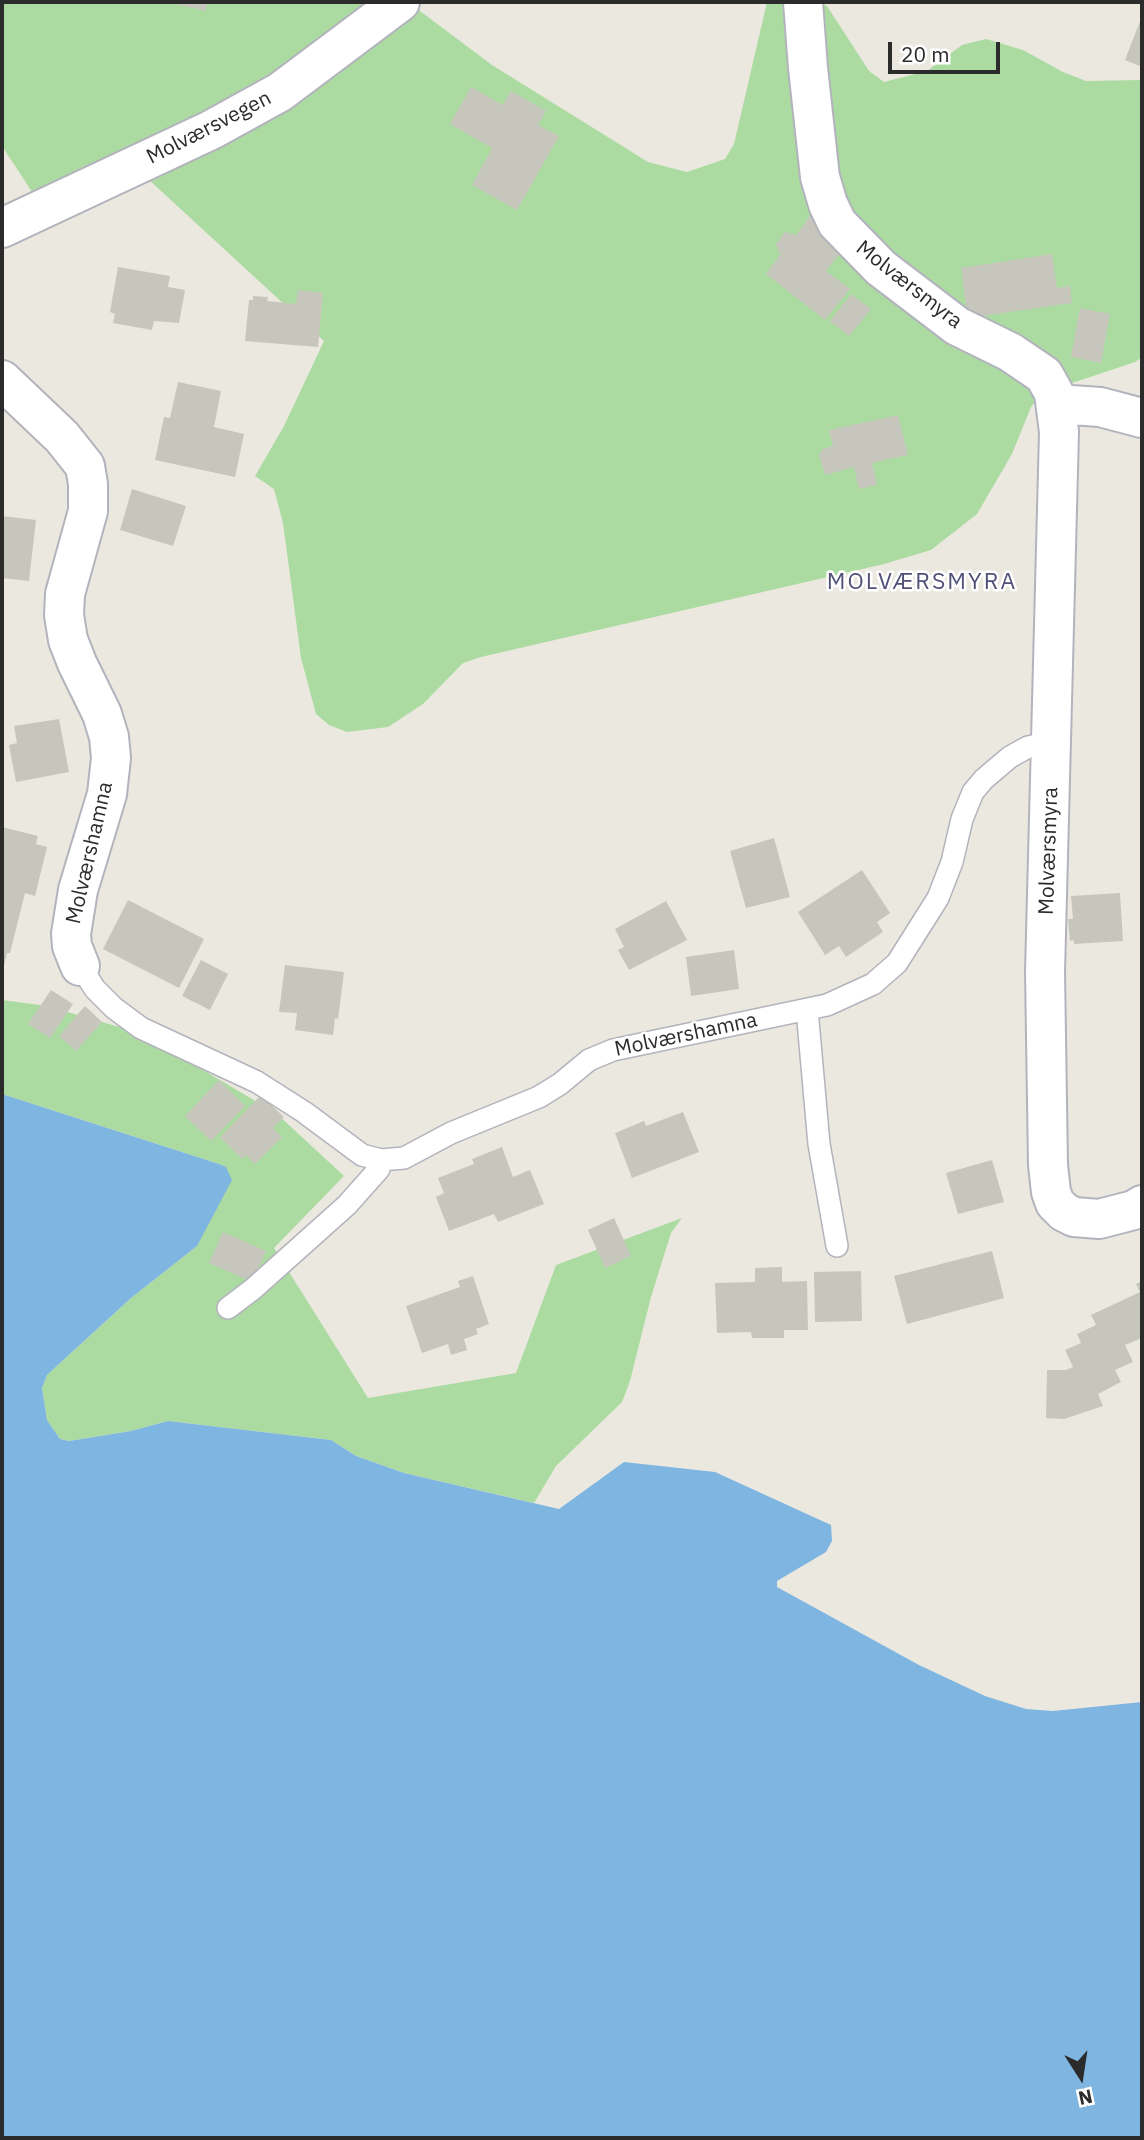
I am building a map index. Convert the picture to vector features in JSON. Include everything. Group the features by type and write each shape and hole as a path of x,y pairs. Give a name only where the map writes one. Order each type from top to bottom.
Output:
{"street":[{"name":"Molværsvegen","path":"2,228 211,130 280,92 400,2"},
{"name":"Molværsmyra","path":"803,2 820,177 837,223 856,246 881,268 957,326 1010,352 1044,375 1054,393 1059,432 1045,972 1047,1152 1051,1192 1055,1203 1074,1217 1099,1219 1134,1210 1142,1205"},
{"name":"Molværshamna","path":"2,380 62,437 85,466 89,484 88,511 65,594 64,615 68,640 76,663 102,714 111,758 107,794 78,890 71,934 72,946 80,966"},
{"path":"1057,404 1140,411"}],"lane":[{"name":"Molværshamna","path":"80,966 95,989 114,1008 141,1028 257,1082 304,1112 353,1150 381,1160 404,1158 451,1132 539,1097 589,1060 614,1050 827,1005 873,984 897,963 938,898 973,792 1010,757 1028,747 1052,742"},
{"path":"807,1010 819,1144 837,1246"},
{"path":"228,1307 253,1289 347,1205 379,1170 381,1160"}],"green space":[{"path":"2,2 408,2 492,65 648,162 687,172 725,159 734,144 767,2 820,2 827,6 869,71 884,82 927,71 962,45 986,39 1023,50 1086,81 1142,80 1142,357 1135,362 1042,393 1031,407 1012,454 977,514 931,550 884,564 481,657 463,663 423,704 388,727 347,732 329,725 316,714 301,658 283,523 274,489 255,476 284,426 324,341 148,179 42,207 2,146"},
{"path":"2,1000 47,1006 140,1033 276,1113 344,1176 274,1248 368,1398 516,1373 556,1265 682,1218 671,1233 622,1402 556,1466 534,1503 404,1473 356,1456 331,1440 168,1421 131,1431 69,1441 60,1439 47,1420 42,1388 47,1375 131,1298 197,1246 219,1164 2,1094"}],"water":[{"path":"2,1094 219,1164 226,1167 232,1180 197,1246 131,1298 47,1375 42,1388 47,1420 60,1439 69,1441 131,1431 168,1421 331,1440 356,1456 404,1473 559,1509 624,1462 715,1472 831,1525 832,1541 826,1552 777,1581 777,1587 919,1665 985,1696 1026,1709 1053,1711 1142,1702 1142,2138 2,2138"}],"building":[{"path":"167,2 207,2 206,11"},
{"path":"1142,16 1142,67 1125,60"},
{"path":"471,87 503,105 511,91 546,111 538,125 559,136 517,210 472,185 492,148 450,124"},
{"path":"811,215 847,244 826,271 850,289 825,320 766,274 780,255 776,244 785,232 796,235"},
{"path":"1052,254 1057,288 1070,286 1072,303 968,318 961,268"},
{"path":"118,267 170,276 168,287 185,290 179,323 154,321 152,330 113,323 115,314 110,312"},
{"path":"298,290 323,293 318,347 245,341 249,300 253,300 253,296 268,297 267,301 296,304"},
{"path":"851,294 871,309 849,336 830,321"},
{"path":"1080,308 1110,314 1101,363 1071,357"},
{"path":"178,382 221,391 214,427 244,434 235,477 155,460 164,417 170,418"},
{"path":"898,415 908,455 872,463 877,485 859,489 854,467 825,475 819,455 823,449 833,446 829,430"},
{"path":"132,489 186,506 173,546 120,530"},
{"path":"2,516 36,520 29,581 2,578"},
{"path":"59,719 69,772 16,782 9,745 17,743 14,726"},
{"path":"2,827 38,836 36,844 47,847 35,896 25,893 3,970"},
{"path":"774,838 790,897 746,908 730,851"},
{"path":"862,870 890,913 877,922 883,932 846,957 839,946 825,955 798,912"},
{"path":"1120,893 1123,941 1074,944 1074,940 1070,941 1068,919 1073,919 1071,896"},
{"path":"128,900 204,939 179,988 103,949"},
{"path":"666,901 687,940 629,970 618,950 624,947 615,929"},
{"path":"734,950 739,989 691,996 686,957"},
{"path":"201,960 228,974 210,1010 182,996"},
{"path":"285,965 344,972 338,1019 335,1018 333,1035 295,1030 297,1013 279,1012"},
{"path":"51,990 73,1004 50,1038 28,1024"},
{"path":"85,1006 102,1022 76,1051 59,1036"},
{"path":"219,1080 245,1106 211,1141 185,1116"},
{"path":"261,1095 284,1117 273,1128 282,1137 255,1164 246,1155 242,1159 220,1137"},
{"path":"683,1112 699,1152 632,1178 615,1133 644,1121 646,1126"},
{"path":"502,1147 513,1177 530,1170 544,1204 498,1222 494,1214 449,1231 436,1197 444,1193 438,1178 474,1164 472,1159"},
{"path":"992,1160 1004,1202 958,1214 946,1173"},
{"path":"614,1218 631,1256 605,1268 588,1230"},
{"path":"223,1232 266,1251 252,1282 209,1263"},
{"path":"992,1251 1004,1298 907,1324 894,1276"},
{"path":"782,1267 782,1282 807,1281 808,1330 784,1330 784,1338 752,1338 751,1332 717,1333 715,1283 755,1282 755,1268"},
{"path":"861,1271 862,1321 815,1322 814,1272"},
{"path":"473,1276 489,1324 476,1329 478,1334 464,1339 467,1350 451,1355 448,1344 422,1353 406,1306 460,1287 458,1281"},
{"path":"1142,1281 1142,1338 1125,1345 1133,1362 1115,1370 1121,1382 1098,1394 1103,1406 1064,1419 1046,1418 1047,1370 1066,1370 1073,1367 1065,1350 1081,1343 1077,1334 1096,1325 1091,1315 1140,1292 1136,1284"}],"district":[{"name":"MOLVÆRSMYRA","path":"922,582"}]}
